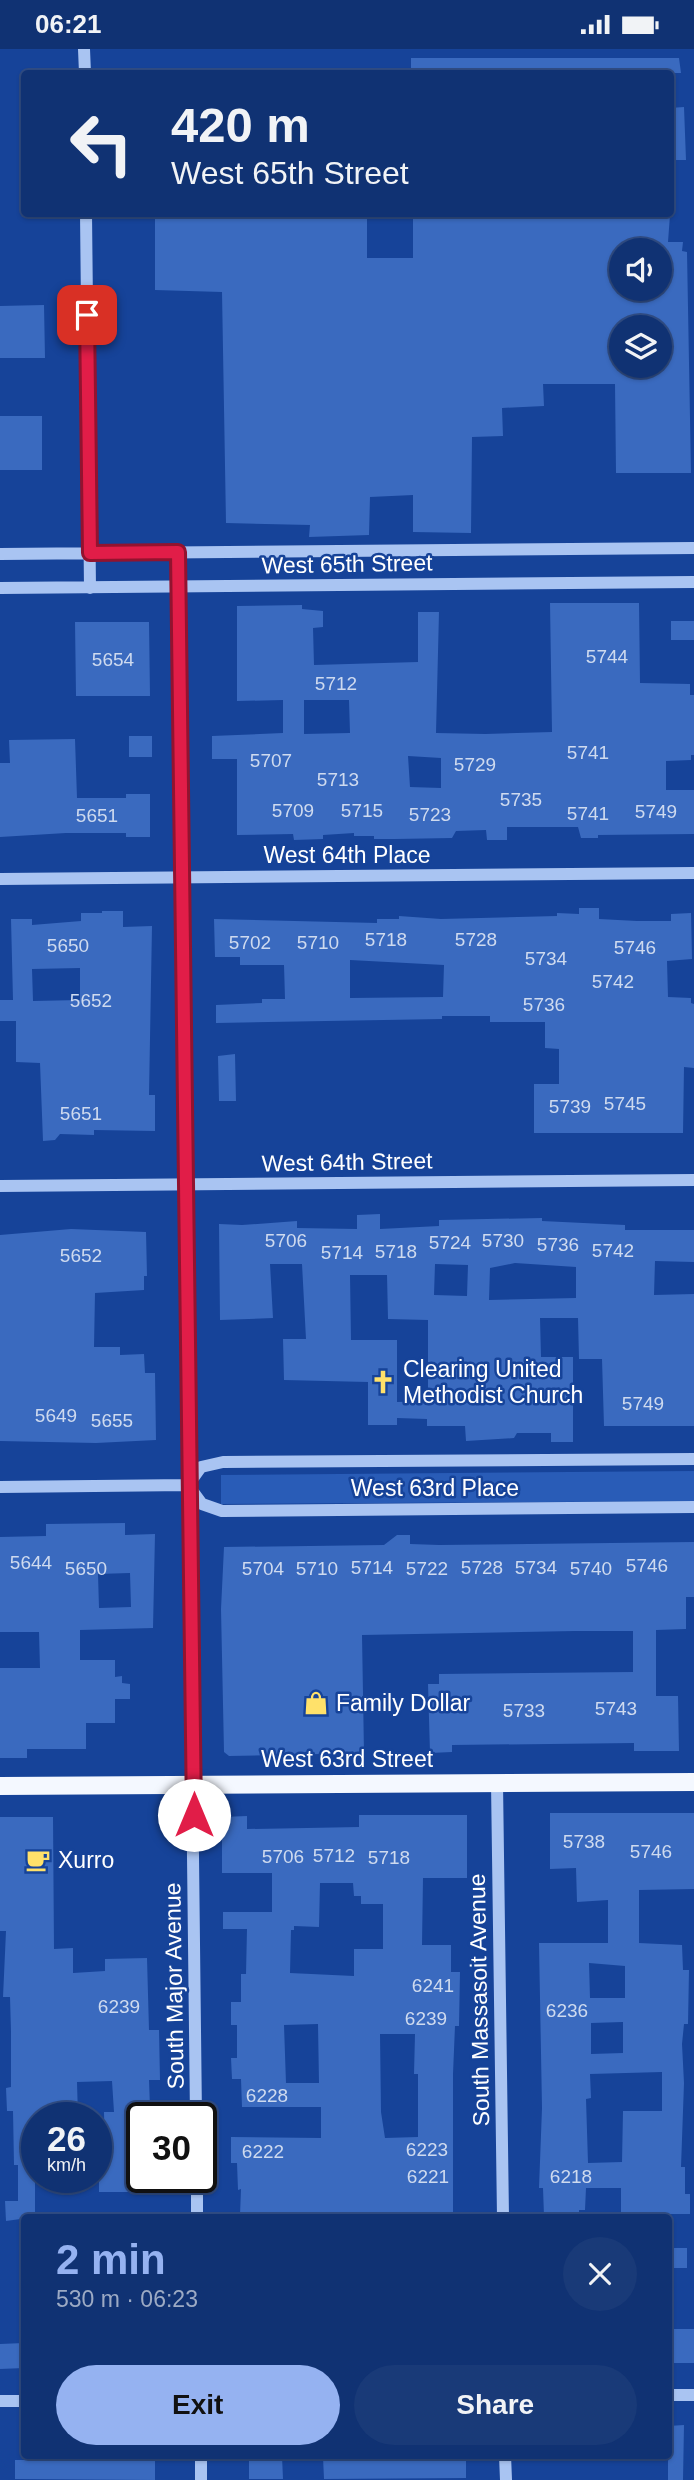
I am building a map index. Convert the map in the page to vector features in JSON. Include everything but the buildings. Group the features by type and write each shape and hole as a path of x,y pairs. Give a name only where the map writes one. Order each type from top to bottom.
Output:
{"main road":[{"name":"West 63rd Street","path":"0,1786 694,1782"}],"street":[{"path":"84,49 85,70"},
{"path":"86,217 90,588"},
{"name":"West 65th Street","path":"0,554 694,548"},
{"name":"South Major Avenue","path":"178,552 196,2102"},
{"name":"West 65th Street","path":"0,589 694,582"},
{"name":"West 64th Place","path":"0,879 694,873"},
{"name":"West 64th Street","path":"0,1186 694,1180"},
{"name":"West 63rd Place","path":"694,1459 223,1462 201,1467 188,1485 201,1504 222,1511 694,1507"},
{"path":"0,1487 188,1485"},
{"name":"South Massasoit Avenue","path":"497,1783 503,2214"},
{"path":"197,2193 197,2214"},
{"path":"672,2395 694,2395"},
{"path":"0,2401 21,2400"},
{"path":"201,2459 201,2480"},
{"path":"505,2459 506,2480"}],"shaded area":[{"path":"694,1471 694,1501 221,1504 221,1475"}],"place":[{"name":"Clearing United Methodist Church","path":"383,1382"},
{"name":"Family Dollar","path":"316,1703"},
{"name":"Xurro","path":"38,1860"}],"route":[{"path":"87,315 90,553 178,552 194,1815"}]}
